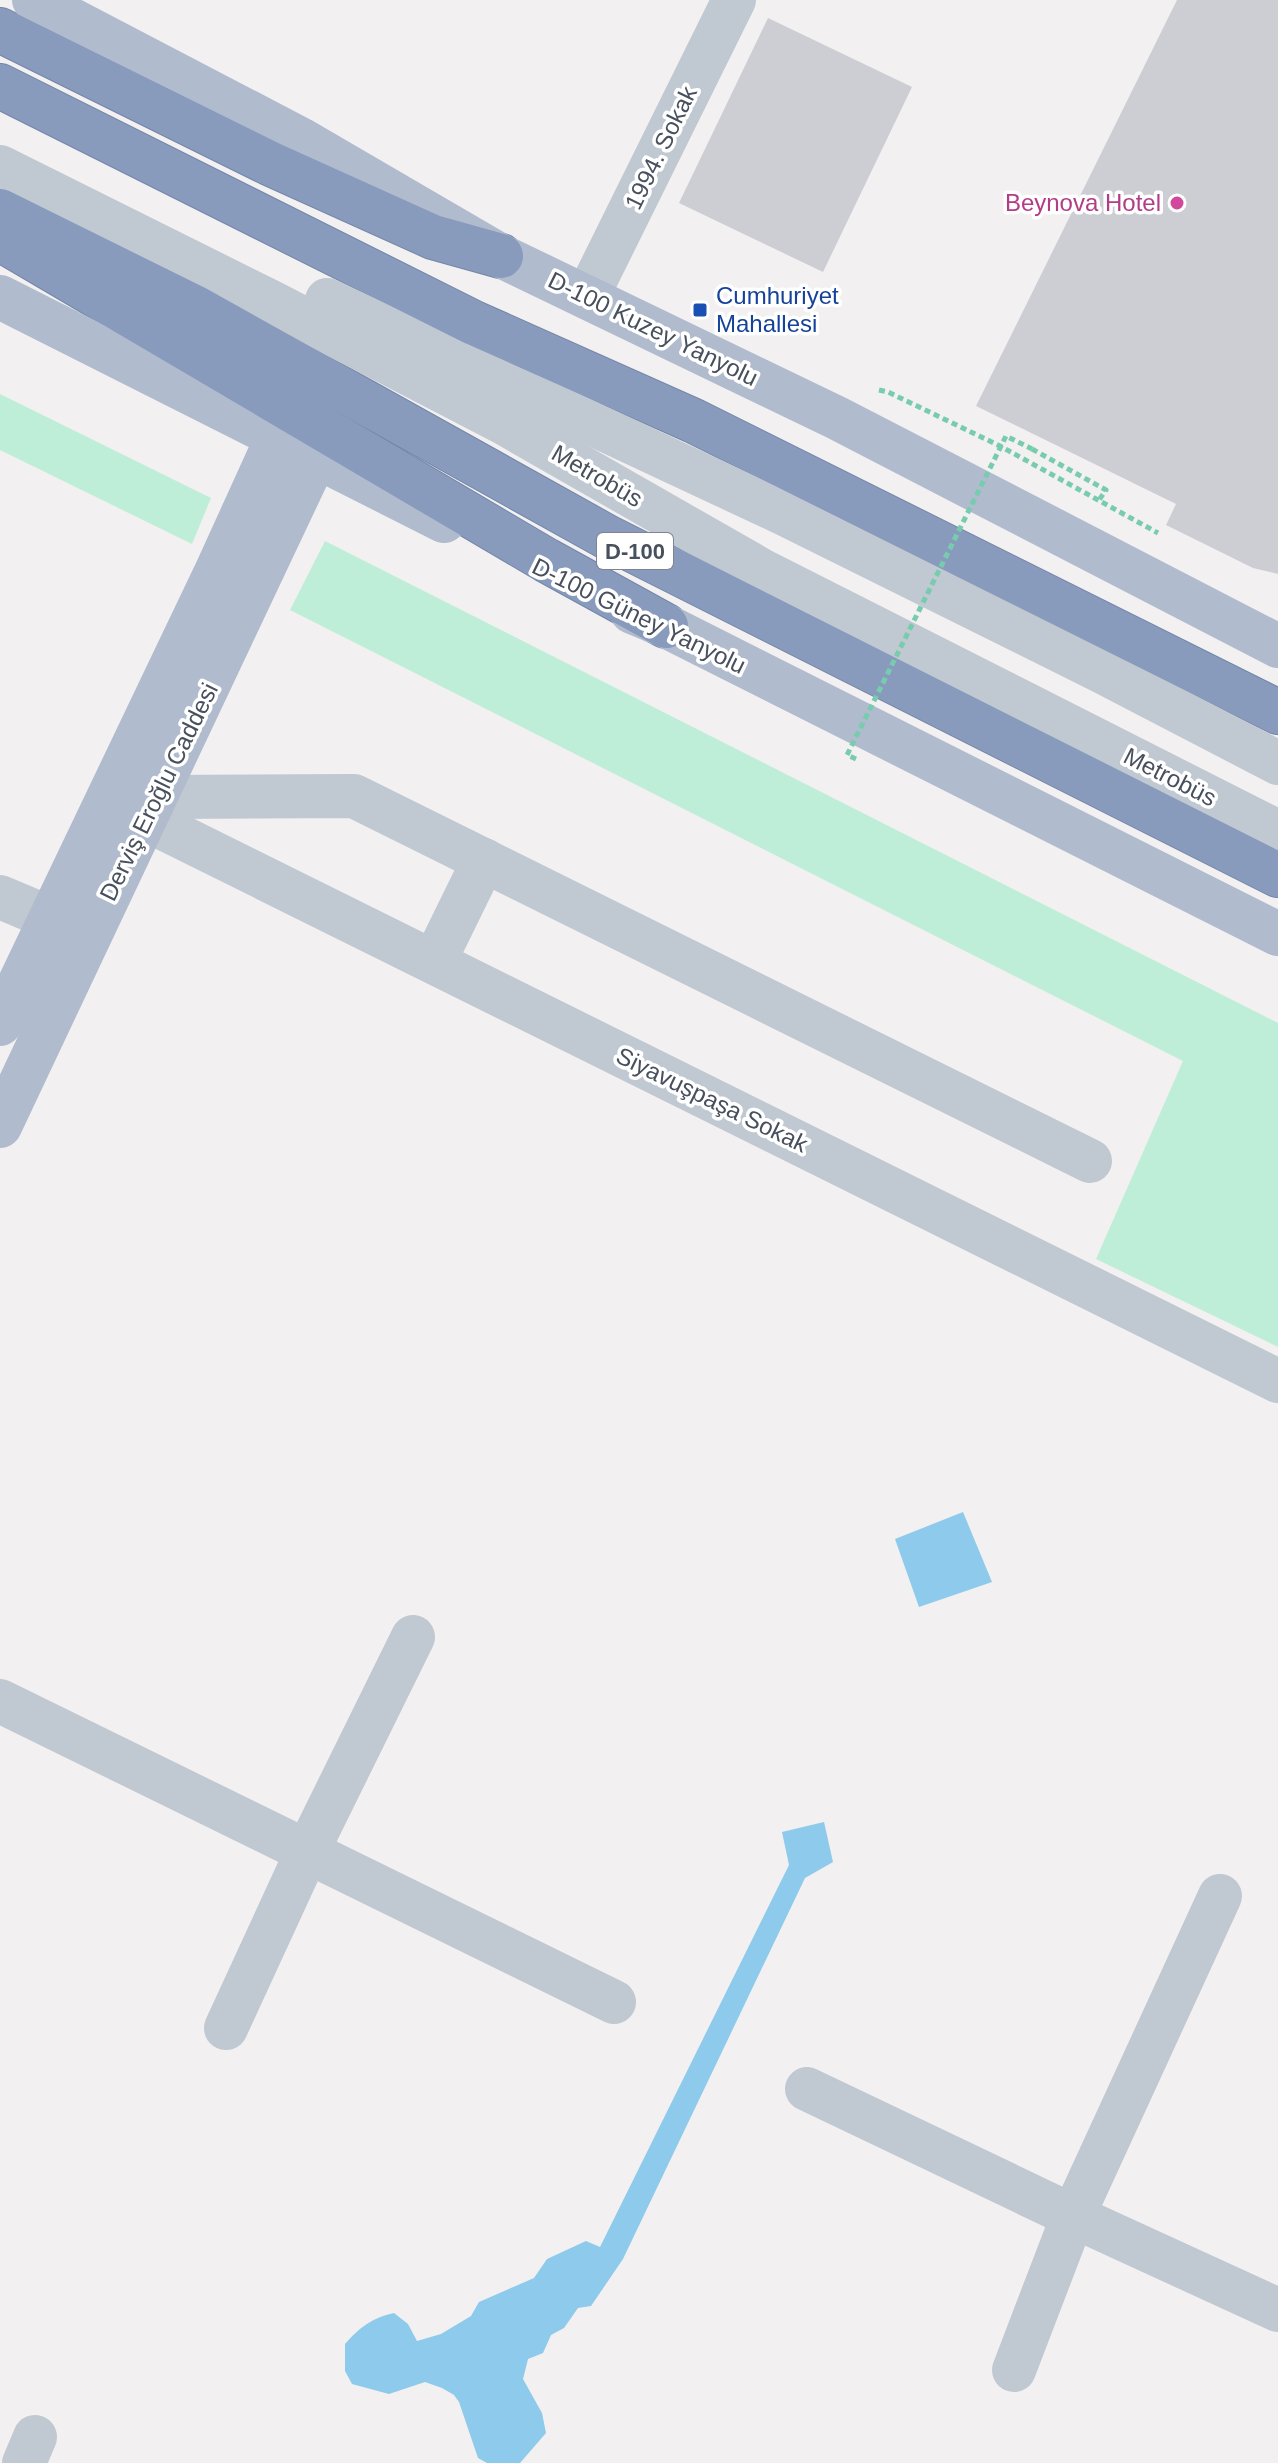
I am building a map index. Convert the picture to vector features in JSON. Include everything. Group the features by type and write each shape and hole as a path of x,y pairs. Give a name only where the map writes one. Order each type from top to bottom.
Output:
{"highway":[{"path":"0,30 269,163 433,237 501,256"},
{"path":"0,86 474,323 694,421 1278,712"},
{"name":"D-100","path":"0,211 196,308 607,537 1278,875"},
{"path":"0,239 533,552 666,626"}],"main road":[{"name":"D-100 Kuzey Yanyolu","path":"34,0 302,140 501,256 837,418 1278,646"},
{"name":"D-100 Güney Yanyolu","path":"0,297 587,592 666,626 1278,934"},
{"name":"Derviş Eroğlu Caddesi","path":"0,1024 277,438"},
{"name":"Derviş Eroğlu Caddesi","path":"0,1126 316,457"},
{"path":"108,800 152,808"},
{"path":"50,918 89,937"}],"street":[{"name":"1994. Sokak","path":"587,297 734,0"},
{"name":"Metrobüs","path":"0,137 284,279 799,521 1278,763"},
{"name":"Metrobüs","path":"0,167 504,423 761,570 1278,832"},
{"path":"152,808 354,796 1090,1161"},
{"name":"Siyavuşpaşa Sokak","path":"152,808 434,962 1278,1381"},
{"path":"434,962 484,860"},
{"path":"0,897 50,918"},
{"path":"226,2028 307,1852 413,1637"},
{"path":"0,1701 614,2002"},
{"path":"1014,2370 1073,2216 1220,1896"},
{"path":"807,2089 1278,2310"}],"path":[{"path":"856,759 847,755 1000,446 1006,436 1106,490 1099,500 1000,446 888,392"}],"green space":[{"path":"0,394 211,498 192,544 0,450"},
{"path":"325,541 1278,1023 1278,1347 1096,1259 1183,1061 290,610"}],"water":[{"path":"963,1512 992,1582 919,1607 895,1539"},
{"path":"824,1822 833,1862 805,1878 623,2259 591,2306 578,2308 564,2328 551,2335 543,2353 528,2359 523,2379 542,2413 546,2433 520,2463 487,2463 478,2458 454,2395 425,2382 389,2394 352,2384 345,2371 345,2344 373,2321 394,2313 408,2324 417,2341 441,2334 471,2316 479,2302 534,2278 547,2259 586,2241 600,2247 789,1865 782,1832"}],"building":[{"name":"Beynova Hotel","path":"1177,0 1278,0 1278,574 1253,568 1166,525 1176,504 976,406"},
{"path":"768,18 912,87 823,272 679,203"}],"place":[{"name":"Beynova Hotel","path":"1177,203"},
{"name":"Cumhuriyet Mahallesi","path":"700,310"}]}
